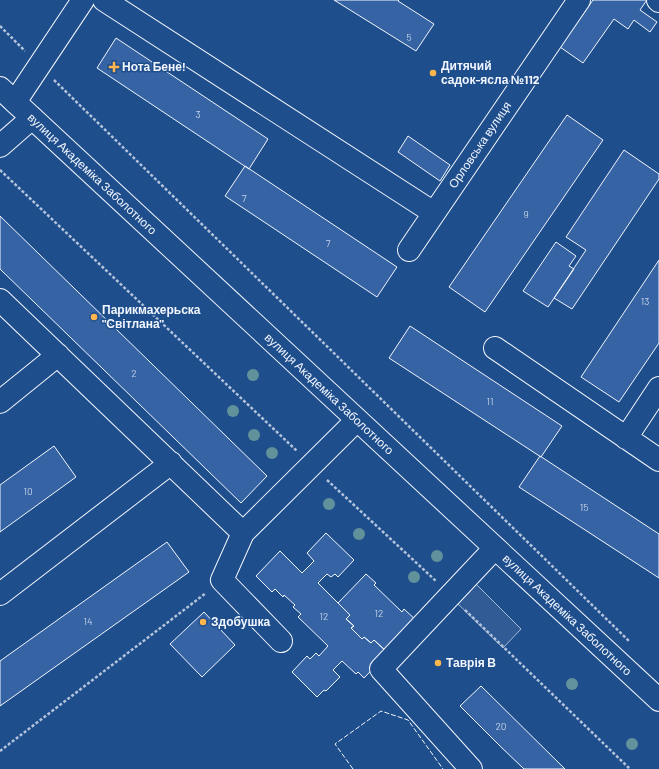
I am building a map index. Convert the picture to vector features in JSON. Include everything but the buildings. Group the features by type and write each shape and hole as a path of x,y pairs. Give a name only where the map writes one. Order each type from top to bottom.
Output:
{"main road":[{"path":"7,95 39,66 83,0"},
{"path":"104,0 434,213"},
{"name":"Орловська вулиця","path":"409,250 579,0"},
{"name":"вулиця Академіка Заболотного","path":"7,95 495,548 657,694"},
{"path":"0,146 32,118"},
{"path":"0,300 244,533"},
{"path":"494,348 659,460"},
{"path":"0,402 58,355"},
{"path":"626,438 659,388"},
{"path":"281,641 222,580 244,533 357,420"},
{"path":"0,594 171,463"},
{"path":"471,769 381,669 495,548"}],"path":[{"path":"0,26 39,66 631,643"},
{"path":"0,751 222,580"}],"shaded area":[{"path":"476,584 521,629 503,648 457,603"}],"fence":[{"path":"353,769 335,744 381,711 408,720 443,769"}],"place":[{"name":"Нота Бене!","path":"114,67"},
{"name":"Дитячий садок-ясла №112","path":"433,73"},
{"name":"Парикмахерьска \"Світлана\"","path":"94,317"},
{"name":"Здобушка","path":"203,622"},
{"name":"Таврія В","path":"438,663"}]}
